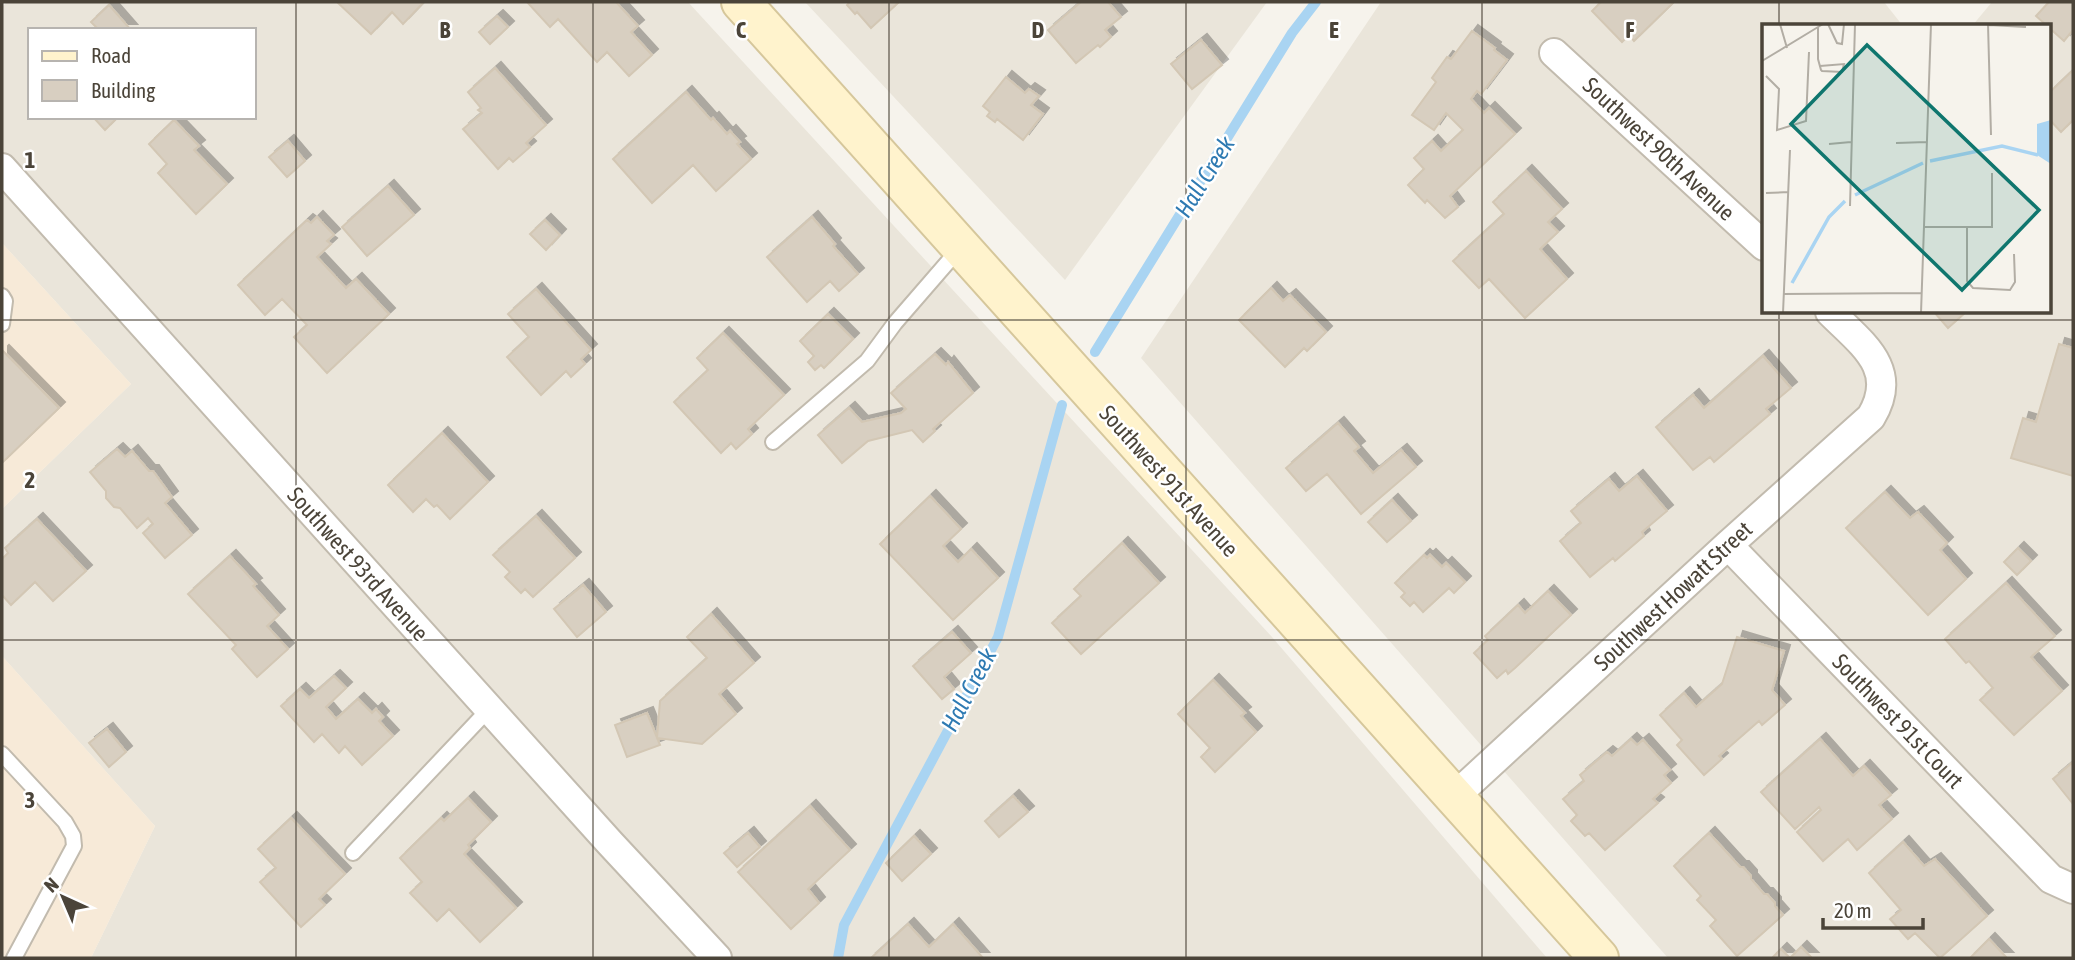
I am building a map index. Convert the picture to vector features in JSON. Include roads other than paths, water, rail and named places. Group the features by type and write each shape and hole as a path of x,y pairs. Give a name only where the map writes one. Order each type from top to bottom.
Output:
{"street":[{"name":"Southwest 91st Avenue","path":"741,2 1599,958"},
{"name":"Southwest 90th Avenue","path":"1554,53 1762,245"},
{"name":"Southwest 93rd Avenue","path":"2,168 717,958"},
{"name":"Southwest Howatt Street","path":"1453,798 1871,417 1879,404 1882,373 1873,357 1831,313"},
{"name":"Southwest 91st Court","path":"1728,545 2051,878 2073,889"}],"lane":[{"path":"773,442 867,361 895,323 961,247"},
{"path":"2,296 5,300 2,324"},
{"path":"353,853 489,709"},
{"path":"2,754 65,822 73,836 74,846 13,958"}],"waterway":[{"name":"Hall Creek","path":"1095,352 1292,33 1316,2"},
{"name":"Hall Creek","path":"838,958 844,925 998,637 1062,405"}]}
